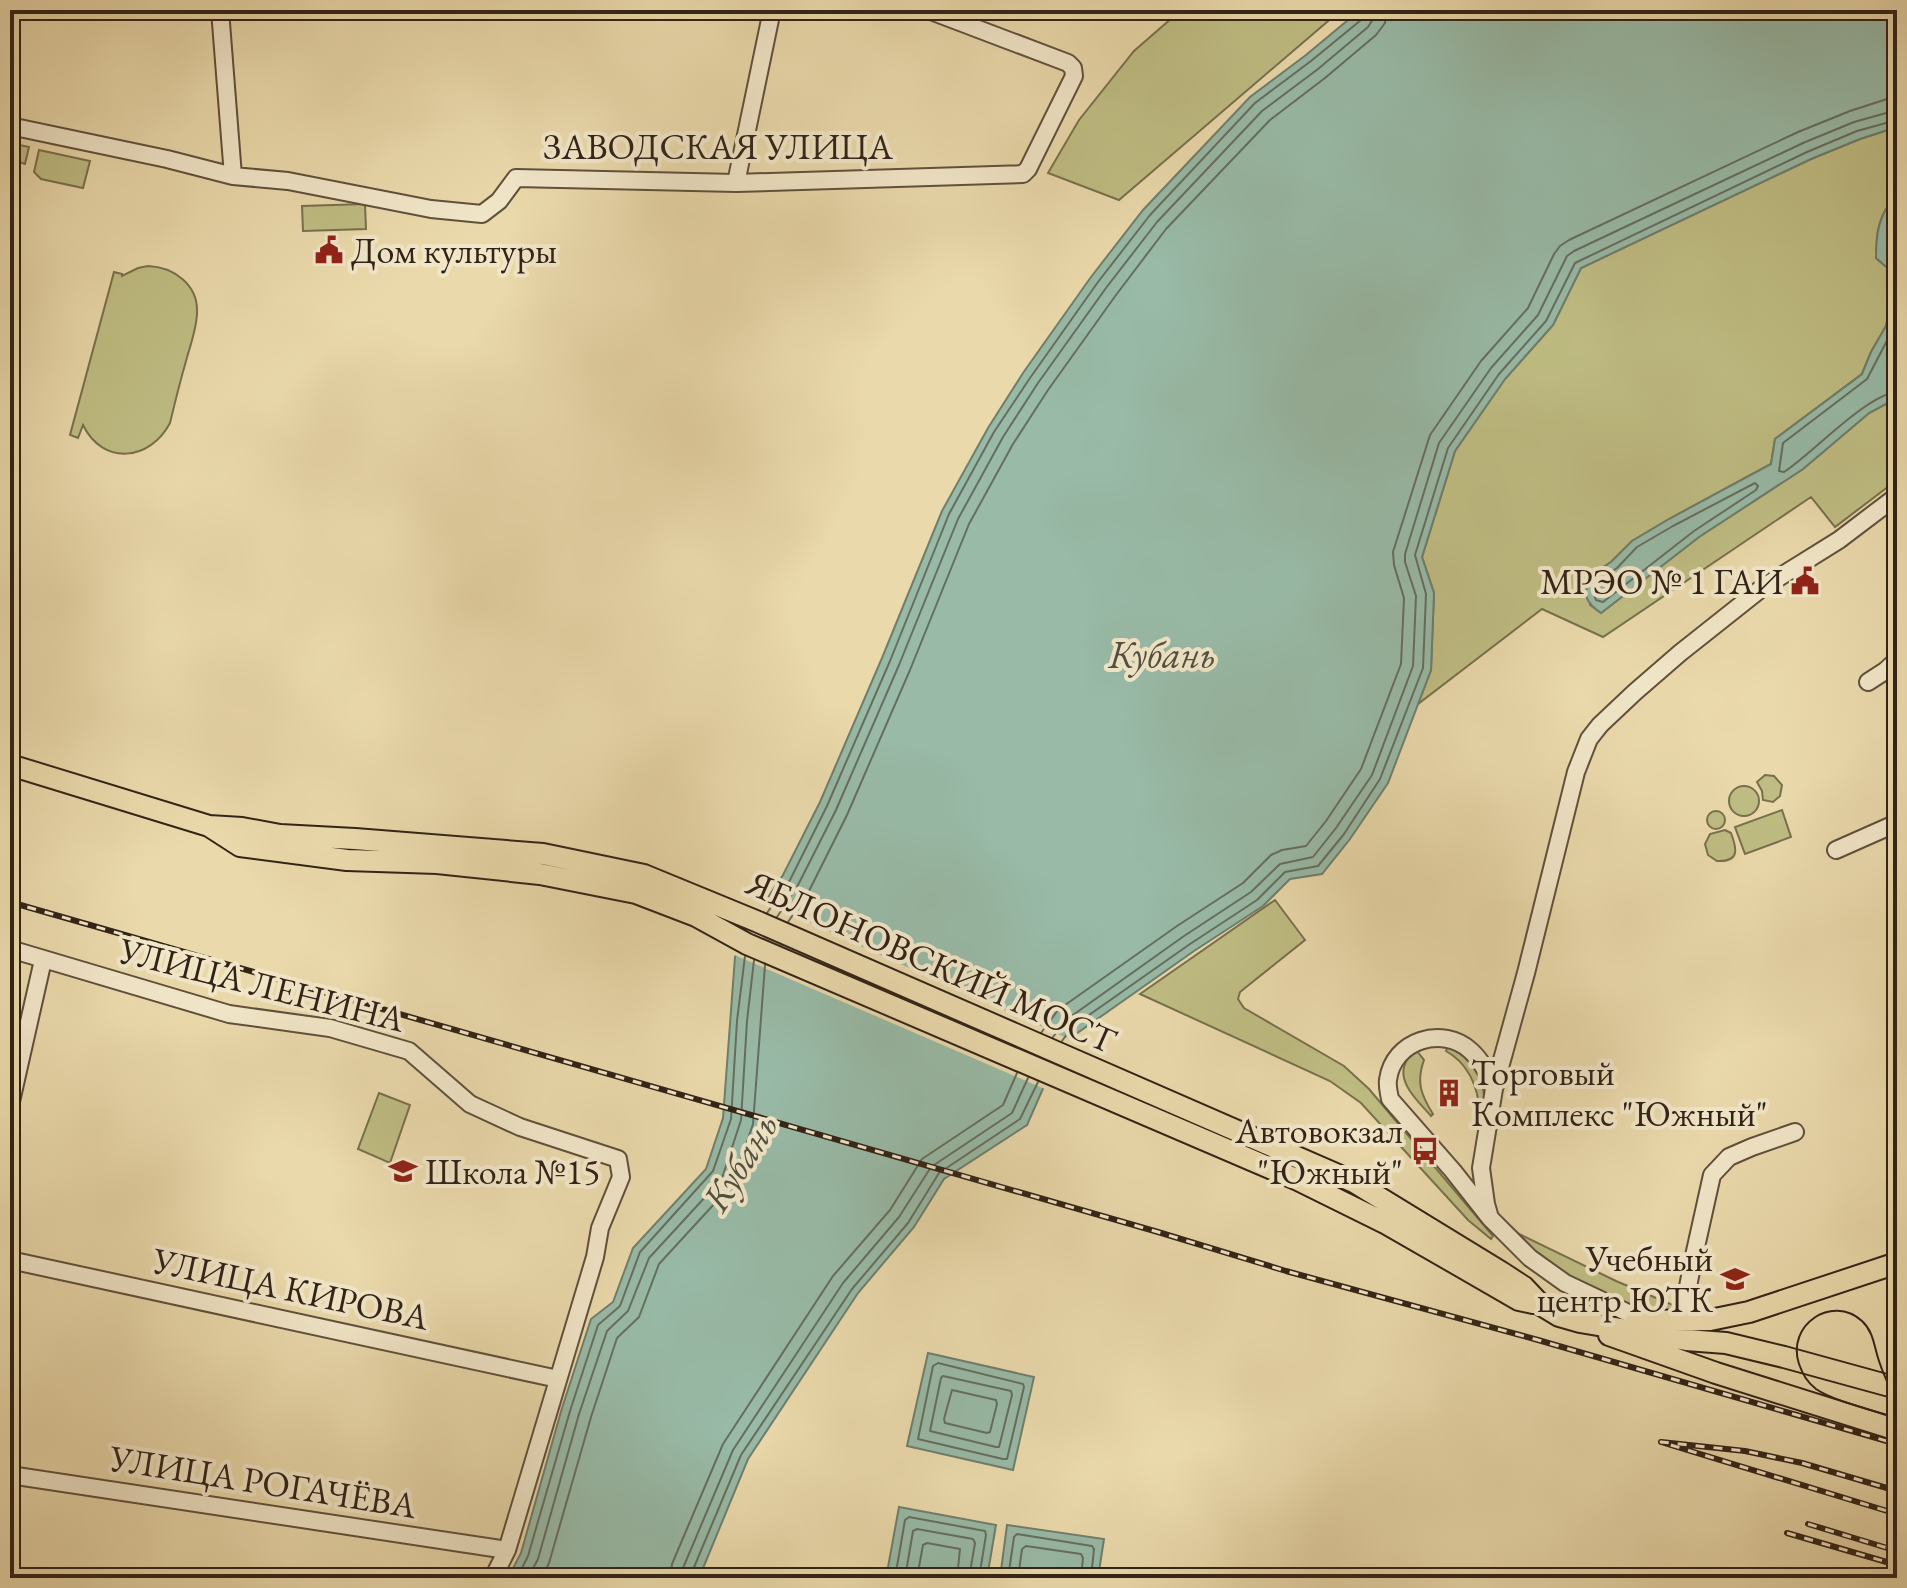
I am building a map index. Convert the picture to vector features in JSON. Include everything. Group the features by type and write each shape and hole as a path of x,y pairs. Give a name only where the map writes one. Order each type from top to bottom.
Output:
{"main road":[{"name":"ЯБЛОНОВСКИЙ МОСТ","path":"10,765 209,826 240,846 347,860 541,864 636,893 696,916 747,944 1281,1162 1519,1300 1541,1305 1559,1316 1580,1322"},
{"path":"1580,1322 1685,1331 1710,1320 1749,1312 1897,1263"},
{"path":"1749,1312 1742,1321 1744,1333 1784,1357"},
{"path":"1580,1322 1645,1321 1897,1388"},
{"path":"1580,1322 1623,1341 1716,1373 1897,1430"},
{"path":"1685,1331 1685,1356 1690,1364"},
{"path":"1716,1373 1713,1357 1726,1343"}],"street":[{"path":"220,10 233,176"},
{"path":"736,183 772,10"},
{"name":"ЗАВОДСКАЯ УЛИЦА","path":"10,126 233,176 288,181 431,209 482,214 499,201 516,178 736,183 1023,174 1074,76 1073,68 1068,63 928,10"},
{"path":"1490,1218 1481,1168 1494,1089 1576,772 1589,739 1646,682 1762,588 1839,540 1897,496"},
{"path":"1868,682 1897,660"},
{"path":"1836,850 1897,823"},
{"name":"УЛИЦА ЛЕНИНА","path":"10,949 229,1014 330,1028 409,1051 470,1104 520,1127 618,1159 621,1177 600,1228 595,1257 558,1379"},
{"path":"10,1106 43,960"},
{"path":"1494,1089 1481,1061 1469,1049 1444,1038 1420,1040 1409,1045 1390,1071 1387,1083 1390,1099 1490,1218 1530,1258 1565,1283 1645,1321"},
{"path":"1685,1331 1684,1307 1712,1175 1729,1157 1795,1132"},
{"path":"1453,1171 1472,1169 1484,1158"},
{"name":"УЛИЦА КИРОВА","path":"10,1260 558,1379"},
{"path":"493,1578 507,1550 558,1379"},
{"name":"УЛИЦА РОГАЧЁВА","path":"10,1475 507,1550"}],"shaded area":[{"path":"1181,10 1341,10 1119,200 1048,173 1079,120 1134,51"},
{"path":"1897,127 1897,197 1882,217 1876,258 1897,276 1886,326 1862,374 1775,439 1771,464 1632,541 1611,562 1588,577 1590,605 1601,613 1699,537 1803,469 1869,413 1897,398 1897,480 1835,527 1811,497 1603,637 1542,609 1418,704 1431,670 1434,593 1422,557 1455,451 1505,379 1553,325 1581,268 1811,159"},
{"path":"10,143 29,147 25,164 10,159"},
{"path":"39,150 90,161 83,188 41,179 34,172"},
{"path":"365,204 366,229 303,231 302,206"},
{"path":"148,266 167,270 189,286 196,302 196,324 170,423 151,445 126,454 102,447 83,425 78,438 70,435 114,272 122,276"},
{"path":"1765,775 1774,776 1782,785 1780,796 1773,802 1763,800 1757,782"},
{"path":"1744,786 1750,787 1758,795 1758,807 1750,815 1744,816 1738,815 1730,807 1729,801 1730,795 1738,787"},
{"path":"1782,810 1791,837 1745,854 1735,827"},
{"path":"1712,811 1720,811 1725,820 1723,827 1712,829 1707,824 1707,816"},
{"path":"1725,830 1731,833 1735,853 1730,859 1717,861 1708,855 1705,844 1710,834"},
{"path":"1275,900 1305,940 1240,992 1238,999 1244,1008 1344,1066 1369,1089 1493,1236 1491,1239 1468,1220 1361,1103 1330,1081 1140,994"},
{"path":"1448,1046 1470,1062 1481,1082 1484,1105 1480,1132 1479,1103 1474,1085 1466,1069 1446,1051"},
{"path":"1417,1051 1424,1060 1420,1082 1433,1114 1431,1116 1410,1091 1404,1076 1407,1060"},
{"path":"379,1093 410,1105 390,1163 358,1149"},
{"path":"1517,1233 1680,1308 1668,1315 1608,1298 1563,1272 1515,1236"}],"water":[{"name":"Кубань","path":"1360,10 1897,10 1897,127 1811,159 1581,268 1553,325 1505,379 1455,451 1422,557 1434,593 1431,670 1388,783 1322,874 1290,879 1263,906 1076,1034 1049,1075 1027,1125 944,1179 914,1227 858,1293 748,1459 699,1578 508,1578 521,1553 591,1319 613,1302 633,1248 706,1169 723,1118 735,957 752,921 783,875 820,802 942,511 1023,373 1143,210 1250,97"},
{"path":"1897,197 1897,276 1876,258 1882,217"},
{"path":"1897,276 1897,398 1869,413 1803,469 1699,537 1601,613 1592,605 1586,594 1588,578 1611,562 1632,541 1771,464 1775,439 1862,374 1886,326"},
{"path":"928,1353 1034,1377 1013,1470 907,1446"},
{"path":"899,1507 996,1525 987,1578 886,1578"},
{"path":"1007,1525 1104,1539 1098,1578 1000,1578"}],"pier":[{"path":"761,900 1076,1042 1047,1090 732,954"}],"tram line":[{"path":"1897,1400 1871,1335 1862,1321 1850,1313 1825,1312 1805,1326 1797,1350 1799,1364 1810,1384 1833,1398 1897,1418"}],"railway":[{"path":"10,902 1897,1444"},
{"path":"1897,1491 1802,1463 1745,1451 1661,1442 1897,1514"},
{"path":"1808,1524 1897,1551"},
{"path":"1787,1533 1897,1565"}],"place":[{"name":"Дом культуры","path":"329,250"},
{"name":"МРЭО № 1 ГАИ","path":"1805,581"},
{"name":"Торговый Комплекс \"Южный\"","path":"1449,1093"},
{"name":"Автовокзал \"Южный\"","path":"1425,1151"},
{"name":"Школа №15","path":"403,1171"},
{"name":"Учебный центр ЮТК","path":"1735,1279"}]}
